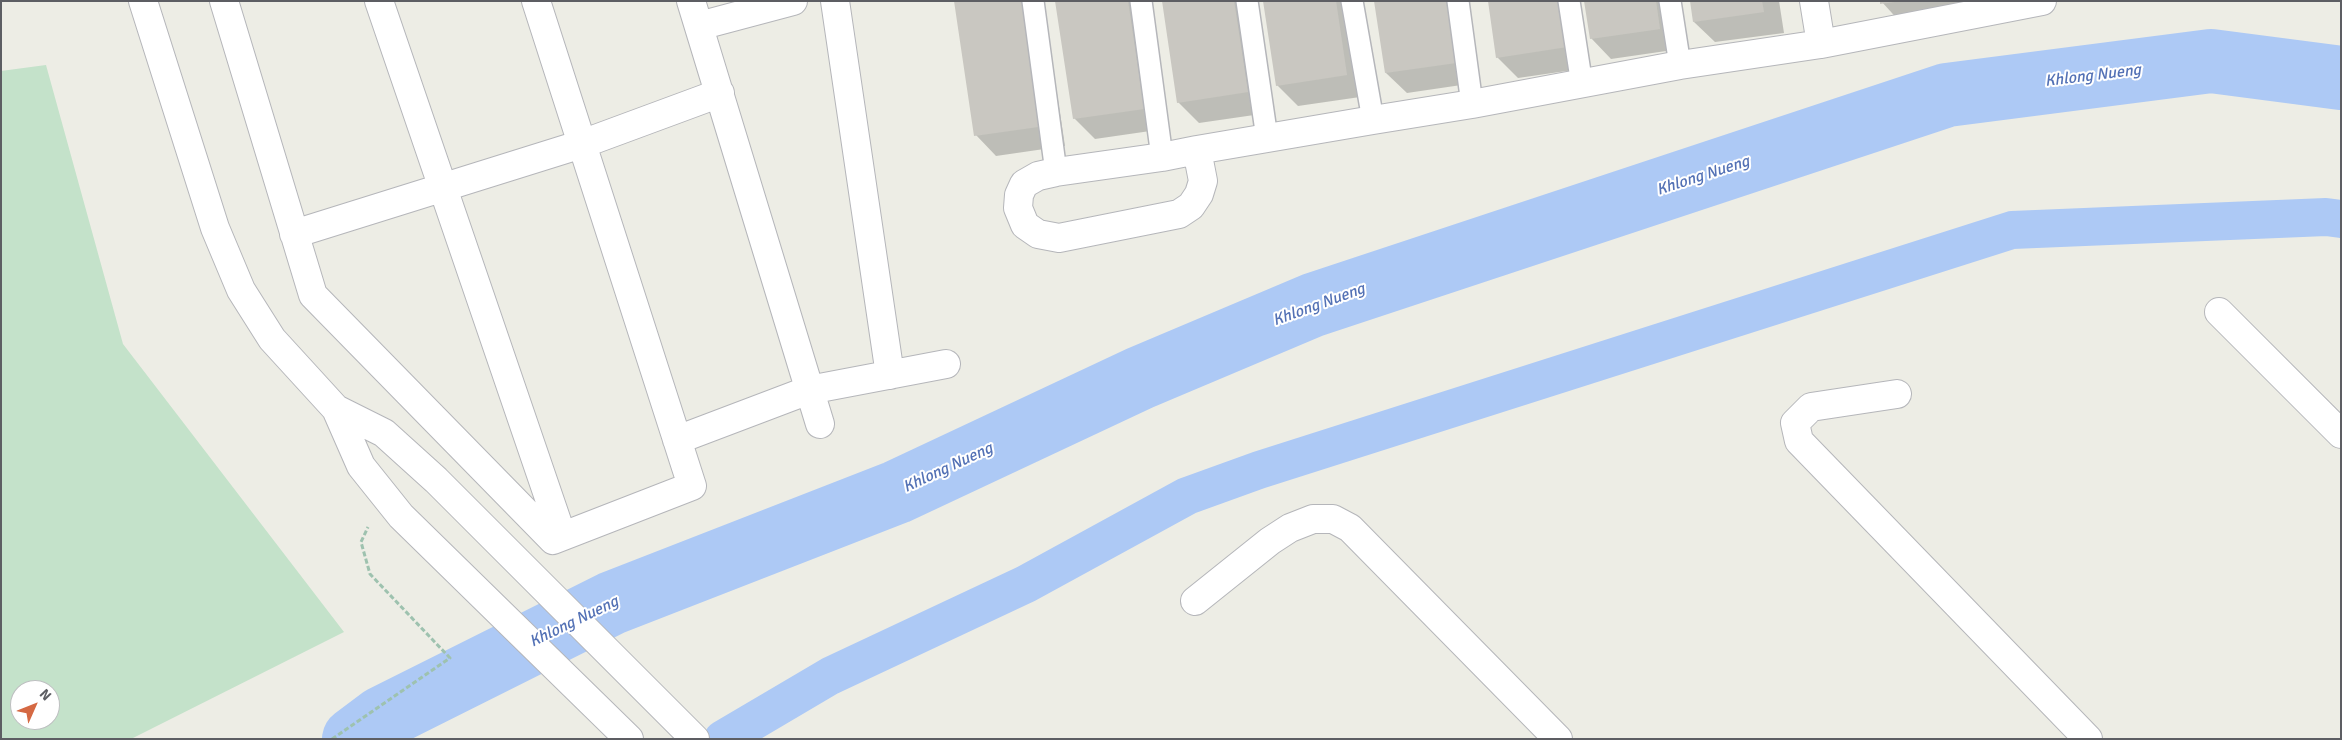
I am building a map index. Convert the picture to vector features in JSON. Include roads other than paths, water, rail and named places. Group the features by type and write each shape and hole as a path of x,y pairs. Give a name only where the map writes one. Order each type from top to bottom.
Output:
{"street":[{"path":"143,1 215,228 241,290 272,339 336,409 361,466 402,516 629,739"},
{"path":"224,1 313,295 553,540 692,486 536,1"},
{"path":"379,1 562,536"},
{"path":"793,1 695,14 820,424"},
{"path":"835,1 890,375"},
{"path":"1814,1 1821,44"},
{"path":"1197,150 1202,181 1199,194 1191,206 1178,214 1059,238 1038,234 1026,225 1018,208 1019,195 1024,184 1038,176 1056,172 1162,157 1197,150 1266,138 1582,85 1680,65 1821,44 1971,8 2042,1"},
{"path":"294,234 582,144 720,93"},
{"path":"2219,312 2341,434"},
{"path":"677,440 810,390 946,364"},
{"path":"1897,394 1811,407 1795,423 1799,442 2088,739"},
{"path":"336,409 384,433 436,480 695,739"},
{"path":"1195,601 1270,541 1290,528 1313,519 1333,519 1350,528 1558,739"}],"lane":[{"path":"1033,1 1056,172"},
{"path":"1142,1 1162,157"},
{"path":"1247,1 1266,138"},
{"path":"1352,1 1373,120"},
{"path":"1458,1 1472,104"},
{"path":"1569,1 1582,85"},
{"path":"1670,1 1680,65"}],"waterway":[{"name":"Khlong Nueng","path":"354,739 382,718 612,603 897,492 1140,378 1313,305 1947,95 2211,61 2341,78"},
{"path":"723,739 830,676 1026,584 1187,496 1259,470 2012,230 2326,217 2341,219"}]}
